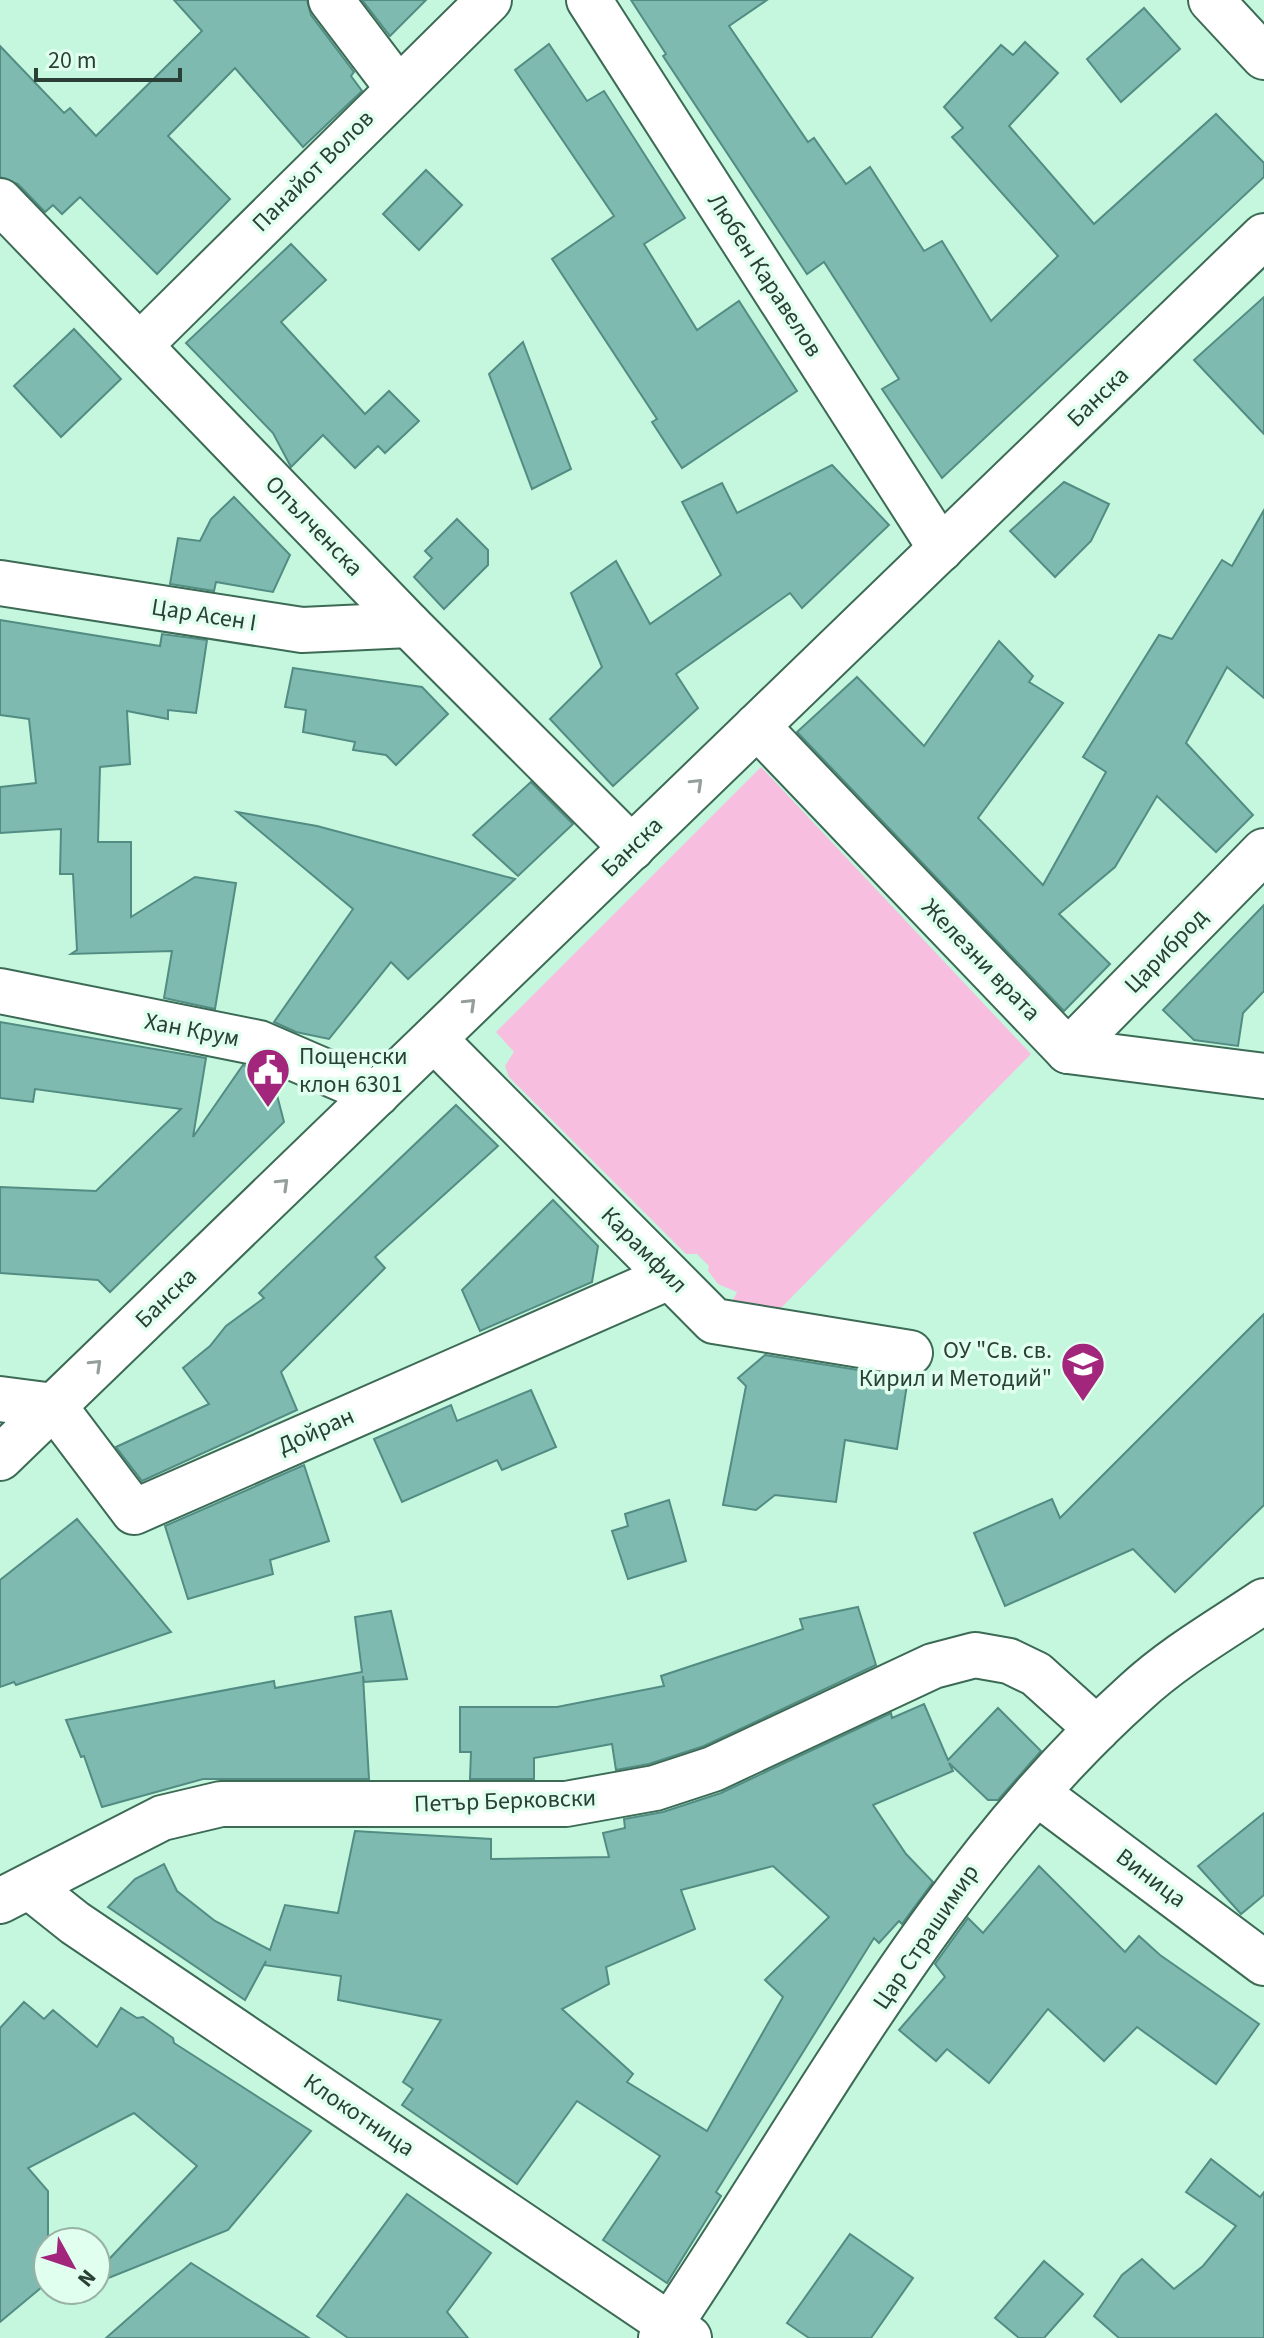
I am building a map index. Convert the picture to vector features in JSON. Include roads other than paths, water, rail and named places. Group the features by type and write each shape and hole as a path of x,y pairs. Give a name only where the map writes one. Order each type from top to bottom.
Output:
{"street":[{"path":"331,0 397,87"},
{"name":"Панайот Волов","path":"140,345 397,87 489,0"},
{"name":"Любен Каравелов","path":"589,0 941,549"},
{"path":"1211,0 1264,57"},
{"name":"Опълченска","path":"0,201 409,625 632,848"},
{"name":"Банска","path":"0,1458 1264,236"},
{"name":"Цар Асен I","path":"0,583 302,630 409,625"},
{"name":"Железни врата","path":"757,726 1068,1051"},
{"name":"Цариброд","path":"1068,1051 1264,851"},
{"name":"Хан Крум","path":"0,991 259,1043 377,1094"},
{"name":"Карамфил","path":"434,1039 714,1321 910,1353"},
{"path":"1068,1051 1264,1076"},
{"name":"Дойран","path":"54,1406 134,1512 669,1277"},
{"path":"0,1399 54,1406"},
{"name":"Цар Страшимир","path":"673,2334 932,1924 981,1857 1037,1793 1089,1722 1174,1660 1264,1601"},
{"name":"Петър Берковски","path":"15,1895 162,1818 221,1804 566,1804 655,1788 713,1769 933,1666 975,1655 1020,1665 1050,1685 1089,1722"},
{"name":"Виница","path":"1037,1793 1264,1963"},
{"name":"Клокотница","path":"15,1895 75,1923 673,2334"}],"place":[{"name":"Пощенски клон 6301","path":"268,1109"},
{"name":"ОУ \"Св. св. Кирил и Методий\"","path":"1083,1403"}]}
